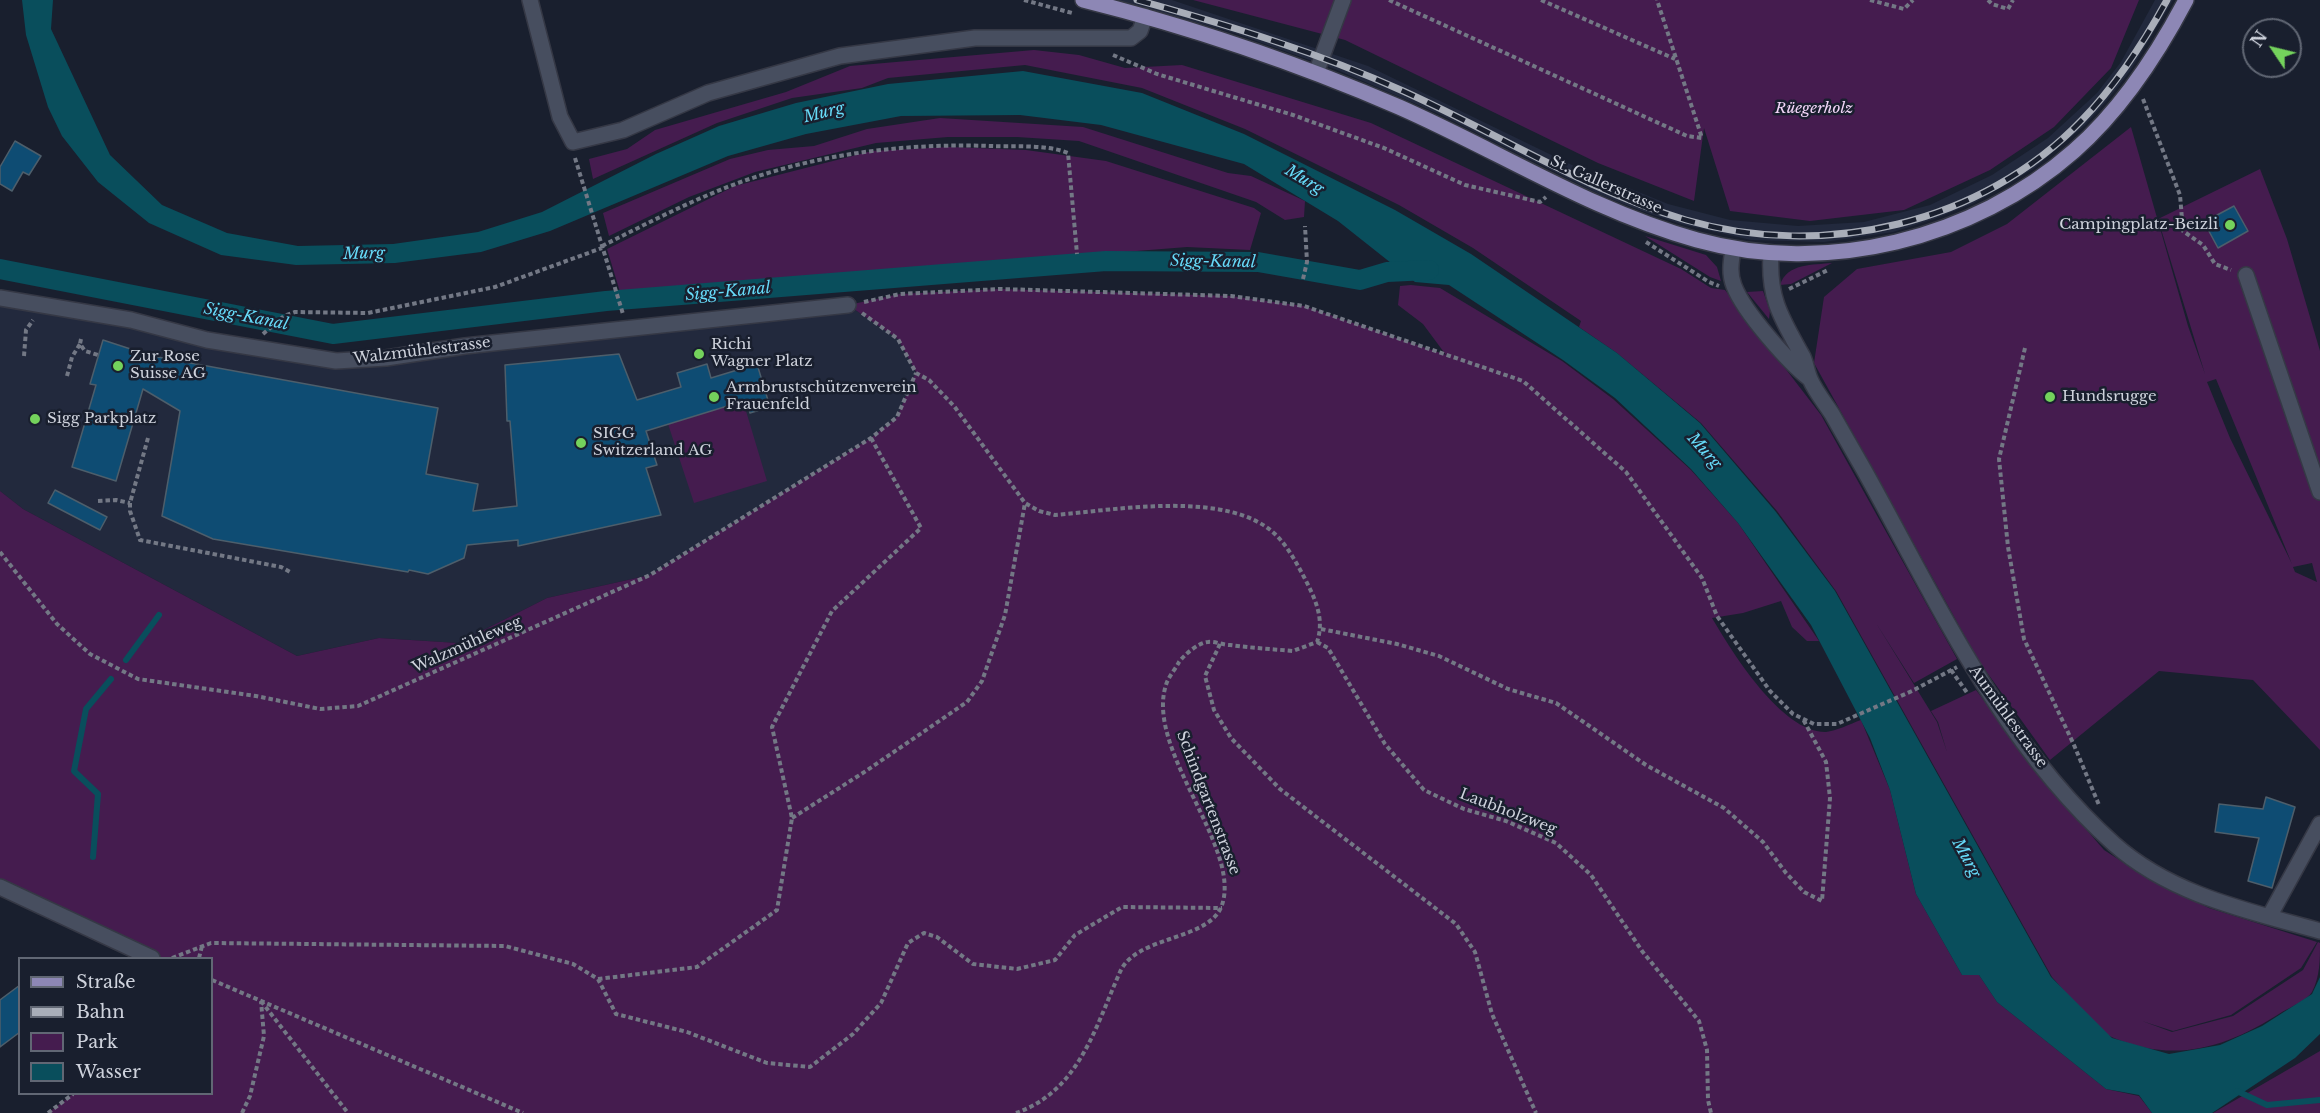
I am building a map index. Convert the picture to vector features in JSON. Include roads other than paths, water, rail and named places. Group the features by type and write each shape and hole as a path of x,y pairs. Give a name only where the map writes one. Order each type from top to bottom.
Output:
{"main road":[{"name":"St. Gallerstrasse","path":"1083,0 1145,16 1316,73 1400,108 1551,189 1637,220 1733,249 1771,254 1839,252 1883,245 1933,232 1975,215 2014,194 2074,152 2107,118 2148,64 2186,0"}],"street":[{"path":"530,0 560,117 573,142 623,130 708,93 840,56 975,38 1131,38 1140,31 1145,16"},
{"path":"1316,73 1343,0"},
{"name":"Aumühlestrasse","path":"1733,249 1731,271 1734,287 1796,368 1810,379"},
{"name":"Aumühlestrasse","path":"1771,254 1770,288 1782,322 1804,360 1810,379 1864,471 1968,662 2014,731 2062,789 2115,845 2148,868 2182,887 2224,904 2314,930"},
{"path":"2246,275 2320,492"},
{"name":"Walzmühlestrasse","path":"0,298 131,320 207,340 336,361 386,358 476,345 848,305"},
{"path":"2269,917 2320,824"},
{"path":"0,887 150,957"}],"water":[{"name":"Murg","path":"22,0 53,0 51,29 110,155 162,205 227,233 298,246 393,244 478,232 542,212 656,154 719,126 796,103 888,84 1023,71 1142,93 1244,134 1395,210 1471,254 1617,353 1700,423 1776,512 1835,591 2051,977 2112,1038 2169,1054 2220,1045 2262,1026 2312,994 2320,977 2320,1034 2295,1058 2212,1113 2152,1113 2139,1095 2106,1089 1997,1002 1979,975 1962,975 1916,894 1890,790 1870,738 1811,625 1738,523 1691,469 1615,398 1563,360 1449,285 1415,282 1338,221 1244,164 1101,125 1020,115 901,116 806,134 728,156 550,231 481,252 395,263 296,265 221,255 149,223 98,182 62,136 48,107 26,35"}],"waterway":[{"name":"Sigg-Kanal","path":"0,269 333,334 606,301 1106,261 1258,262 1360,280 1387,272 1429,270"},
{"path":"126,660 159,615"},
{"path":"93,857 98,794 74,771 86,709 111,679"},
{"path":"2237,1091 2267,1105 2320,1100"}],"railway":[{"path":"1137,0 1272,40 1371,77 1438,107 1578,178 1649,208 1686,220 1739,231 1792,236 1846,233 1898,224 1949,208 1997,185 2042,156 2094,107 2129,63 2167,0"}],"place":[{"name":"Campingplatz-Beizli","path":"2230,225"},
{"name":"Richi Wagner Platz","path":"699,354"},
{"name":"Zur Rose Suisse AG","path":"118,366"},
{"name":"Armbrustschützenverein Frauenfeld","path":"714,397"},
{"name":"Hundsrugge","path":"2050,397"},
{"name":"Sigg Parkplatz","path":"35,419"},
{"name":"SIGG Switzerland AG","path":"581,443"}],"park label":[{"name":"Rüegerholz","path":"1814,109"}]}
